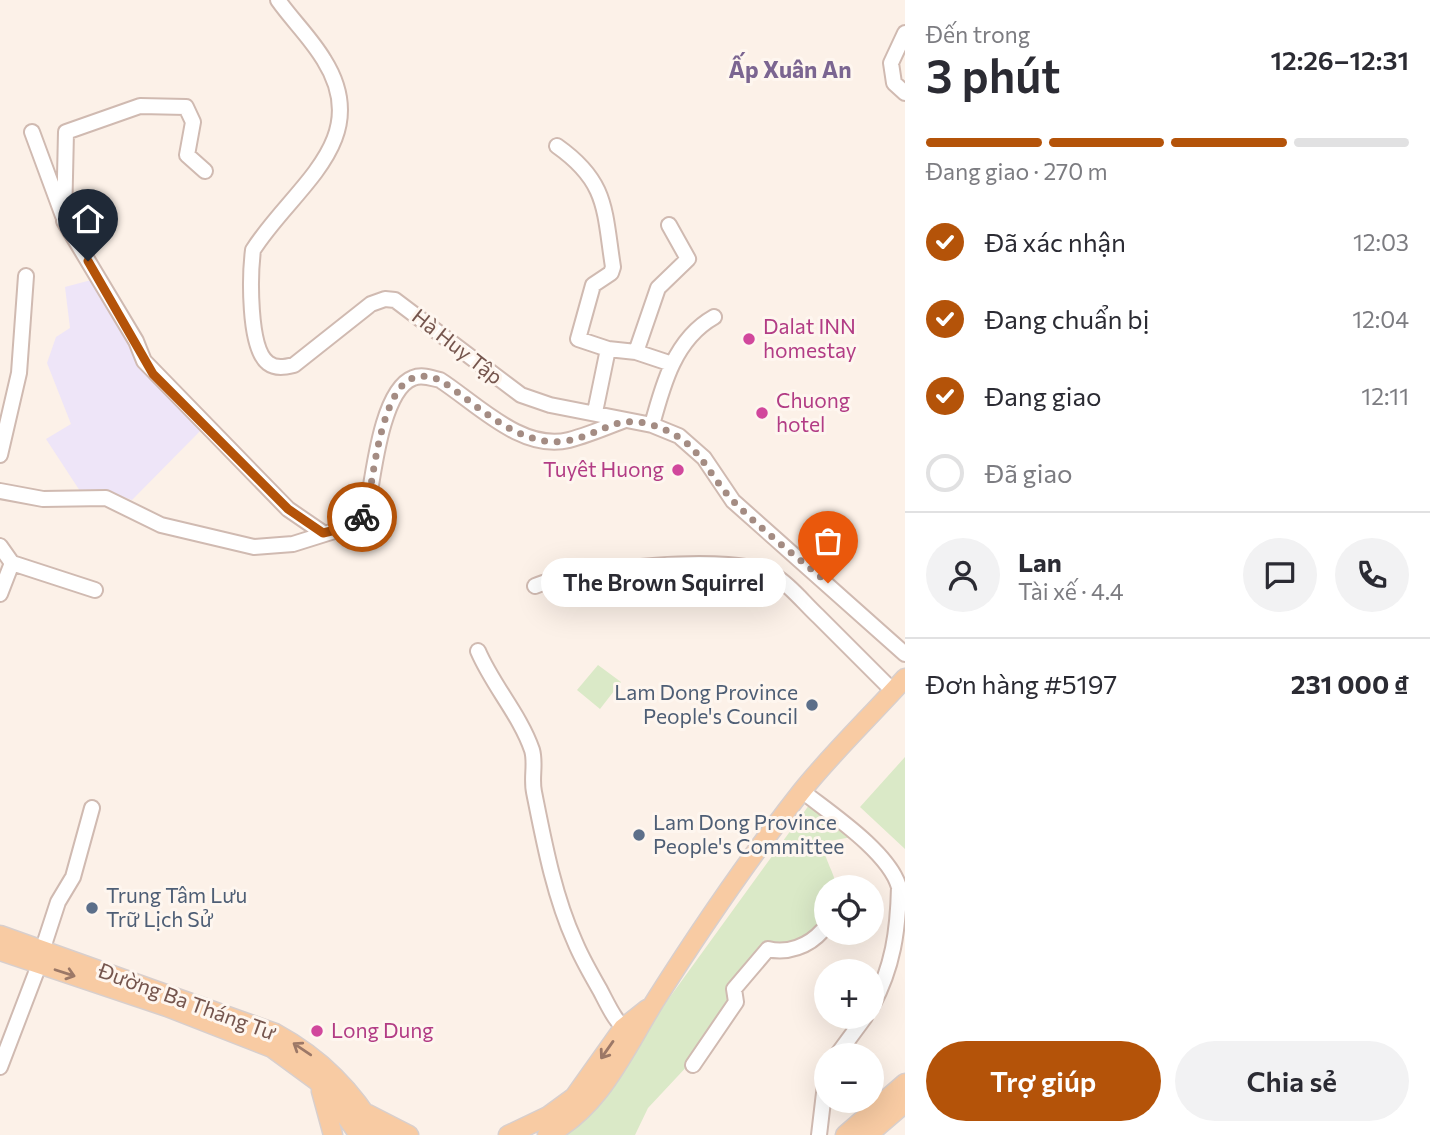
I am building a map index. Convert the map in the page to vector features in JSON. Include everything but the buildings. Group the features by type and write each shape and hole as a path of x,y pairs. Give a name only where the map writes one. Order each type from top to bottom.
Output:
{"main road":[{"path":"508,1135 548,1116 574,1097 655,1002 802,790 899,685"},
{"name":"Đường Ba Tháng Tư","path":"0,935 23,950 41,957 268,1030 303,1049 359,1135"},
{"name":"Đường Ba Tháng Tư","path":"0,951 23,950"},
{"path":"547,1135 568,1123 584,1108 629,1033"},
{"path":"322,1075 333,1135"},
{"name":"Đường Ba Tháng Tư","path":"322,1075 366,1113 379,1135"},
{"path":"845,1135 905,1083"},
{"path":"868,1135 905,1103"},
{"path":"366,1113 409,1135"}],"street":[{"name":"Hà Huy Tập","path":"278,0 325,62 337,88 341,120 334,147 253,250 251,267 254,331 258,351 265,361 281,368 294,365 371,304 385,299 395,300 514,391 538,402 652,425 679,436 704,458 733,501 905,654"},
{"path":"905,33 891,63 894,83 905,93"},
{"path":"64,221 66,132 140,106 186,107 193,122 187,155 205,171"},
{"path":"32,132 64,221 153,374 288,509 323,533"},
{"path":"557,146 587,169 602,198 613,270 593,285 578,340 608,349 636,352 672,364"},
{"path":"636,352 658,288 688,259 669,225"},
{"path":"0,455 19,373 26,276"},
{"path":"652,425 672,364 693,331 714,317"},
{"path":"594,412 608,349"},
{"path":"0,491 43,499 106,498 151,522 176,530 254,547 293,544 359,521 367,510 389,405 402,384 412,378 424,376 440,380 526,438 566,441 626,420"},
{"path":"0,546 12,563 94,590"},
{"path":"0,594 12,563"},
{"path":"535,586 555,578 631,568 730,565 761,569 788,586 899,685"},
{"path":"478,652 488,676 521,724 534,756 533,788 567,922 575,943 629,1033"},
{"path":"802,790 882,859 896,878 899,887 896,944 884,982"},
{"path":"0,1067 41,957 58,902 73,877 92,808"},
{"path":"693,1065 736,1002 734,989 748,969 768,949 780,952 814,939"},
{"path":"845,1043 856,1029"},
{"path":"819,1135 822,1113"}],"shaded area":[{"path":"95,279 151,376 201,430 132,500 103,490 80,491 46,439 71,424 47,363 56,337 70,328 65,287"}],"green space":[{"path":"598,665 621,682 600,709 577,690"},
{"path":"905,757 905,849 860,807"},
{"path":"812,801 852,837 824,842 825,854 833,875 814,875 814,933 779,945 732,1001 691,1062 648,1108 635,1135 563,1135 588,1110"}],"way so far":[{"path":"362,517 367,510 389,405 402,384 412,378 424,376 440,380 526,438 566,441 626,420 652,425 679,436 704,458 733,501 828,583"}],"place":[{"name":"Dalat INN homestay","path":"749,339"},
{"name":"Chuong hotel","path":"762,413"},
{"name":"Tuyêt Huong","path":"678,470"},
{"name":"The Brown Squirrel","path":"828,583"},
{"name":"Lam Dong Province People's Council","path":"812,705"},
{"name":"Lam Dong Province People's Committee","path":"639,835"},
{"name":"Trung Tâm Lưu Trữ Lịch Sử","path":"92,908"},
{"name":"Long Dung","path":"317,1031"}],"district":[{"name":"Ấp Xuân An","path":"790,70"}],"route":[{"path":"88,261 153,374 288,509 323,533 344,528 362,517"}]}
